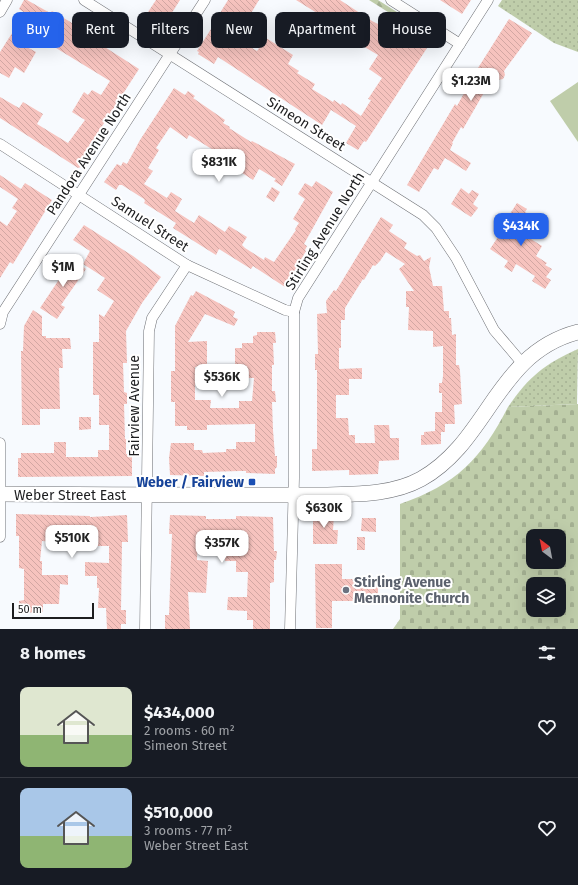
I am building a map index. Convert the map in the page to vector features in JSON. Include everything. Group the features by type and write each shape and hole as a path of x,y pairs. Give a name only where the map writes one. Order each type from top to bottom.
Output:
{"main road":[{"name":"Weber Street East","path":"1,494 294,495 368,494 387,491 420,480 438,468 454,453 479,423 503,385 522,363 546,344 578,332"}],"street":[{"path":"0,12 7,0"},
{"name":"Simeon Street","path":"84,0 413,208 436,228 456,258 494,330 522,363"},
{"name":"Pandora Avenue North","path":"0,324 3,312 205,0"},
{"path":"391,0 460,44"},
{"name":"Stirling Avenue North","path":"290,629 294,495 294,312 298,298 488,0"},
{"name":"Samuel Street","path":"0,144 187,265 285,310 294,312"},
{"name":"Fairview Avenue","path":"145,629 148,495 149,331 152,318 187,265"},
{"path":"0,443 0,537"}],"green space":[{"path":"369,0 378,0 397,12 388,12"},
{"path":"502,0 578,0 578,52 554,43 498,6"},
{"path":"578,82 578,142 550,101"},
{"path":"578,349 577,404 508,407 523,387 538,372 556,360"},
{"path":"578,404 578,629 393,629 400,619 400,504 437,488 465,468 488,441 508,407"}],"building":[{"path":"24,0 27,0 48,12 24,12 19,9"},
{"path":"156,0 180,0 172,12 148,12"},
{"path":"228,0 259,0 252,12 221,12"},
{"path":"296,0 340,0 358,12 315,12"},
{"path":"440,0 471,0 462,14"},
{"path":"64,18 72,23 72,48 106,48 139,69 88,148 91,150 81,167 78,168 0,118 0,97 19,108 23,102 43,114 37,124 68,143 85,120 72,112 84,92 88,95 92,90 101,95 110,81 56,48 64,48"},
{"path":"509,19 532,33 504,71 505,75 503,79 498,80 493,77 463,129 461,127 452,143 450,150 471,163 466,171 445,158 438,170 434,168 419,192 407,185 455,104 457,106 478,68"},
{"path":"370,20 378,24 378,48 427,48 366,142 364,141 358,150 346,143 356,126 331,110 322,125 218,57 214,64 198,54 199,52 197,51 199,48 203,48 203,42 211,29 211,48 252,48 257,51 259,48 267,48 267,39 275,44 275,48 282,48 293,55 288,64 299,71 297,73 315,84 312,89 333,102 334,100 341,105 342,103 361,116 371,100 368,99 382,78 369,69 378,55 366,48 370,48"},
{"path":"12,33 12,48 29,48 36,52 24,73 15,67 9,78 0,73 0,52"},
{"path":"174,88 185,95 188,91 195,96 193,98 225,120 223,123 230,127 229,128 251,142 252,141 295,164 282,186 274,181 276,179 259,169 253,180 213,154 215,151 189,135 187,139 170,127 156,148 159,150 148,168 153,171 144,184 167,198 171,192 182,199 175,211 194,223 199,215 225,232 229,226 247,237 242,245 245,248 264,260 265,257 274,262 296,230 295,229 299,223 293,219 305,199 298,194 305,183 312,187 316,181 333,192 304,244 307,246 306,251 285,287 253,266 251,269 219,249 216,255 173,228 176,223 144,203 144,199 122,185 119,185 116,190 104,182 117,164 121,166 123,162 127,164 140,140"},
{"path":"0,175 21,189 25,183 52,200 13,264 10,262 0,278 0,221 7,226 17,211 12,208 18,199 0,187"},
{"path":"272,187 280,192 274,202 266,197"},
{"path":"461,188 469,194 472,190 479,194 473,204 478,208 471,217 451,204"},
{"path":"517,203 527,209 525,212 534,218 528,228 530,230 526,236 542,246 536,256 547,263 545,265 552,269 546,277 551,280 545,289 532,281 535,276 516,264 512,272 504,267 508,261 490,249 510,219 508,217"},
{"path":"381,217 393,225 389,231 407,243 404,248 417,256 420,255 424,261 431,257 429,267 433,286 442,286 444,311 449,311 452,335 456,334 456,365 459,365 460,371 462,404 454,405 455,424 445,424 445,432 441,432 441,444 421,445 421,435 424,435 424,432 435,431 435,412 442,412 442,393 439,393 439,383 442,383 443,376 443,346 433,347 433,331 408,330 409,307 406,307 406,291 414,291 399,269 405,264 386,252 375,266 373,265 364,280 363,279 345,308 345,320 341,320 339,369 362,368 362,379 349,379 349,395 336,395 336,418 348,418 349,435 355,435 355,443 375,443 374,425 389,425 390,438 399,438 399,460 379,461 378,474 349,475 349,470 312,471 312,449 317,449 317,370 315,370 315,354 318,354 317,314 327,313 326,301 334,290 336,291"},
{"path":"84,225 133,256 161,277 142,303 126,331 127,363 123,363 124,392 127,393 127,404 124,404 125,439 126,454 132,454 132,476 18,477 18,458 21,458 21,453 54,453 54,442 66,442 66,457 98,457 98,450 109,450 109,425 99,425 99,395 93,395 93,342 99,342 99,314 104,317 114,301 97,290 105,278 83,264 90,251 73,240"},
{"path":"68,257 86,269 61,305 65,307 57,319 40,308 64,272 60,269"},
{"path":"196,291 235,312 233,317 238,319 234,326 205,314 188,342 207,341 207,367 195,367 195,400 211,400 210,408 239,408 239,401 252,401 254,378 235,378 235,348 242,348 242,343 253,343 253,336 257,335 257,332 275,332 276,343 273,343 274,365 272,365 272,391 275,391 276,402 272,402 275,456 277,456 277,467 275,469 275,474 246,473 246,471 240,471 204,472 204,476 170,475 169,458 171,443 194,443 194,450 202,450 203,453 226,452 226,449 236,449 236,442 255,442 255,424 207,425 207,430 187,430 187,426 175,426 175,402 171,402 171,371 175,371 175,326 191,295 193,296"},
{"path":"33,310 42,316 42,336 46,336 46,338 70,338 71,349 62,349 63,368 59,368 60,409 40,409 40,425 22,425 21,351 23,351 24,326"},
{"path":"79,417 91,417 91,429 79,430"},
{"path":"313,512 331,512 331,515 334,515 333,530 338,530 337,544 313,544"},
{"path":"16,514 90,517 127,515 128,542 122,542 121,610 126,610 126,624 121,624 121,629 107,629 106,608 98,608 99,588 97,588 97,576 85,576 85,562 109,563 109,546 70,546 69,543 42,541 40,561 42,561 42,575 68,575 68,585 60,584 59,604 43,604 43,612 19,613 19,601 24,600 24,569 19,568 19,536 16,536"},
{"path":"170,515 206,516 206,519 236,519 236,516 273,517 274,551 277,551 276,560 274,560 274,582 270,583 270,629 253,629 253,620 247,620 247,611 227,610 228,597 247,597 248,572 236,572 236,561 225,561 226,541 219,541 219,537 198,537 197,560 208,561 206,593 188,592 190,629 165,629 165,615 169,615 172,534 169,534"},
{"path":"362,518 376,518 376,532 361,531"},
{"path":"357,537 365,537 365,550 357,550"},
{"name":"Stirling Avenue Mennonite Church","path":"315,564 342,564 342,579 378,579 378,601 332,601 332,628 316,628"}],"place":[{"name":"Weber / Fairview","path":"252,482"},
{"name":"Stirling Avenue Mennonite Church","path":"346,590"}]}
